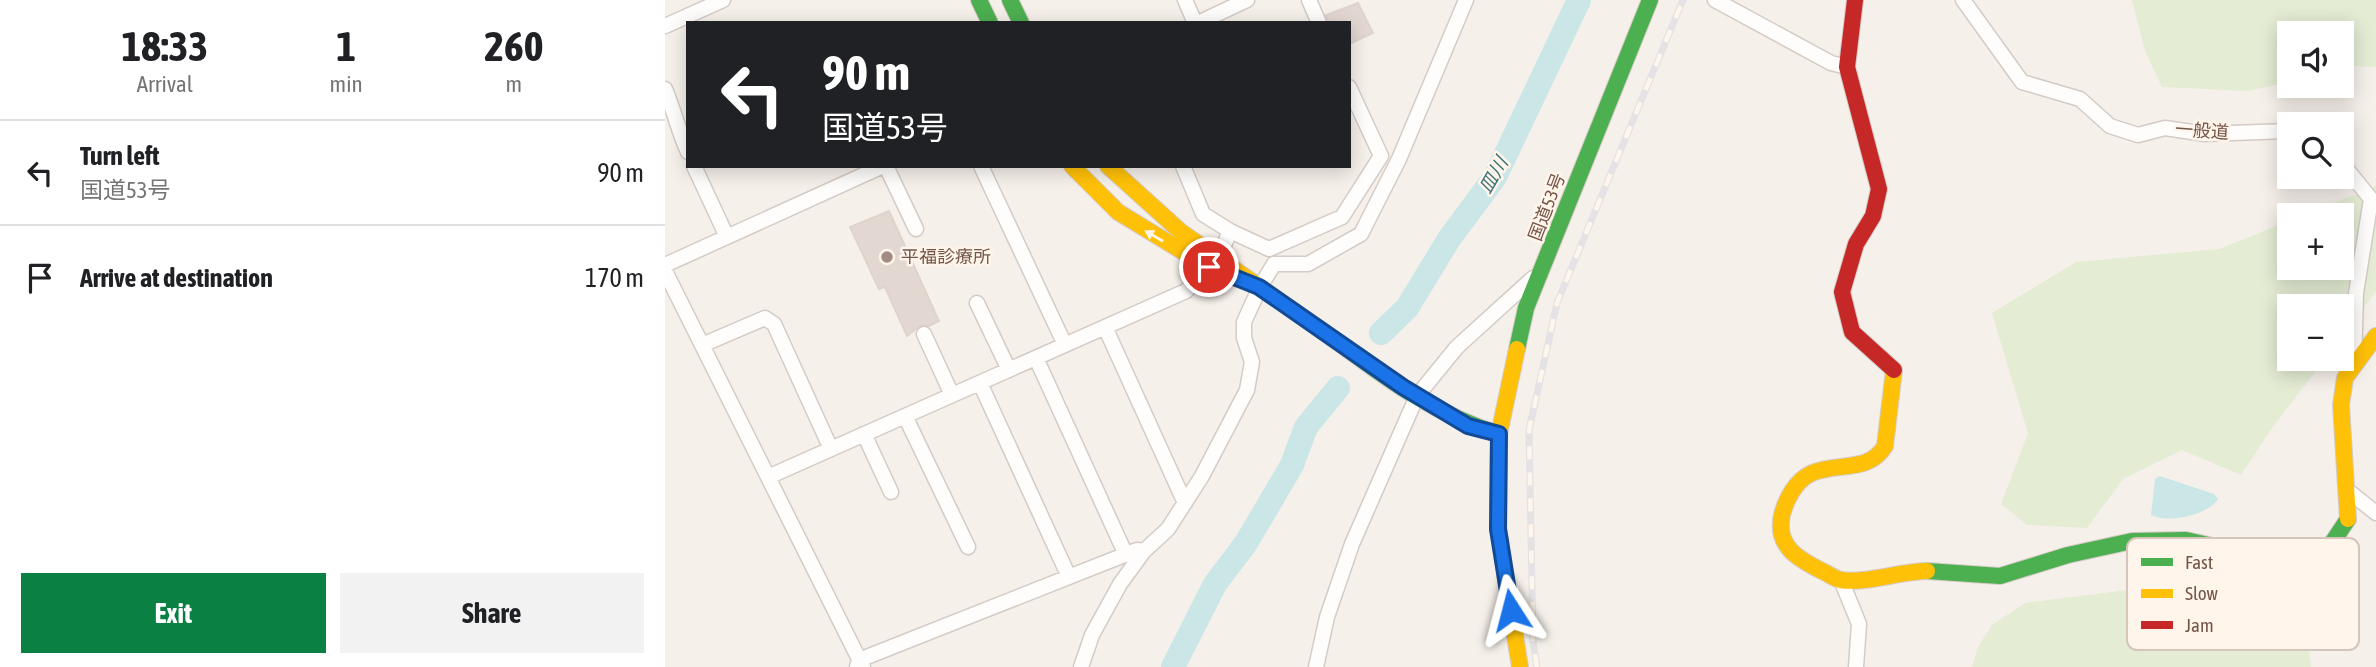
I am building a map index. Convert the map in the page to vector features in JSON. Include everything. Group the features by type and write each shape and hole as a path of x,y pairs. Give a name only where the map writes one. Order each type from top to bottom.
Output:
{"main road":[{"path":"979,0 989,21"},
{"path":"1010,0 1020,21"},
{"name":"国道53号","path":"1520,667 1498,529 1499,434 1526,308 1545,267 1650,0"},
{"path":"1855,0 1847,67 1879,189 1873,216 1856,244 1842,292 1852,332 1893,367 1893,393 1885,446 1879,456 1870,462 1812,473 1795,485 1782,515 1781,532 1787,549 1798,559 1841,580 1923,571 2000,576 2069,555 2127,542"},
{"path":"1074,168 1118,212 1259,287 1410,392 1468,426 1499,434"},
{"path":"1110,168 1214,262"},
{"path":"2354,362 2376,336"},
{"path":"2336,538 2349,520 2341,405 2345,378 2349,371"}],"street":[{"path":"665,26 723,0"},
{"path":"1185,0 1195,21"},
{"path":"1309,0 1318,21"},
{"path":"1081,667 1092,635 1120,584 1144,551 1168,529 1247,390 1252,362 1244,338 1244,322 1259,287 1274,264 1308,264 1361,234 1399,159 1466,0"},
{"path":"1716,0 1821,58 1847,67"},
{"name":"一般道","path":"1963,0 2022,82 2080,99 2110,126 2138,135 2165,128 2205,134 2277,131"},
{"path":"1218,19 1244,1"},
{"path":"665,89 674,110 673,120 686,148"},
{"path":"1351,91 1381,156"},
{"path":"1381,156 1399,159"},
{"path":"1185,168 1203,214 1230,231 1269,249 1342,217 1381,156"},
{"path":"695,168 727,237"},
{"path":"665,265 881,168"},
{"path":"886,168 916,229"},
{"path":"982,168 1065,345"},
{"path":"2354,178 2371,199 2356,293 2354,362"},
{"path":"768,477 1186,292 1214,262 1230,231"},
{"path":"1316,667 1327,617 1410,392 1545,267"},
{"path":"665,271 860,665 1069,577 1126,555 1144,551"},
{"path":"977,303 1009,370"},
{"path":"702,345 765,318 773,324 831,449"},
{"path":"1105,327 1185,503"},
{"path":"924,334 952,395"},
{"path":"1036,358 1126,555"},
{"path":"980,383 1069,577"},
{"path":"905,416 968,547"},
{"path":"864,434 891,492"},
{"path":"2347,490 2376,513"},
{"path":"1841,580 1859,624 1856,667"}],"green space":[{"path":"2132,0 2376,0 2376,67 2354,66 2354,21 2277,21 2277,85 2248,91 2162,87 2145,51"},
{"path":"2376,186 2376,291 2354,321 2354,294 2277,294 2277,371 2316,371 2272,428 2241,475 2182,450 2123,479 2087,528 2027,525 2001,504 2028,433 1992,313 2076,262 2219,249 2277,226 2277,280 2354,280 2354,203 2334,203"},
{"path":"2127,590 2127,650 2309,650 2311,667 1972,667 1978,647 1992,625 2025,603"}],"water":[{"path":"2160,476 2214,494 2218,499 2206,510 2197,513 2177,518 2158,518 2151,515 2155,479"}],"building":[{"path":"1358,3 1373,33 1351,43 1351,21 1328,21 1326,15"},
{"name":"平福診療所","path":"889,211 939,321 929,326 921,325 907,336 885,287 879,289 850,227"}],"waterway":[{"name":"皿川","path":"1381,333 1407,308 1449,239 1495,177 1579,0"},
{"name":"皿川","path":"1173,667 1215,584 1246,543 1292,465 1306,427 1338,388"}],"railway":[{"path":"1537,667 1533,642 1529,430 1557,303 1683,0"}],"traffic: fast":[{"path":"979,0 989,21"},
{"path":"1010,0 1020,21"},
{"path":"1517,349 1526,308 1650,0"},
{"path":"1342,345 1397,385 1436,408 1499,434"},
{"path":"2335,538 2348,519"},
{"path":"1927,571 2000,576 2068,555 2127,542"}],"traffic: slow":[{"path":"1074,168 1118,212 1200,262"},
{"path":"1110,168 1180,231 1342,345"},
{"path":"2348,519 2341,405 2345,378 2376,336"},
{"path":"1517,349 1499,434 1498,529 1520,667"},
{"path":"1894,370 1885,446 1871,460 1862,464 1822,470 1801,480 1784,509 1782,535 1785,543 1797,556 1841,580 1927,571"}],"traffic: jam":[{"path":"1855,0 1847,67 1879,189 1873,216 1856,244 1842,292 1852,332 1894,370"}],"place":[{"name":"平福診療所","path":"887,257"}],"route":[{"path":"1209,267 1259,287 1403,387 1468,426 1499,434 1498,529 1511,610"}]}
